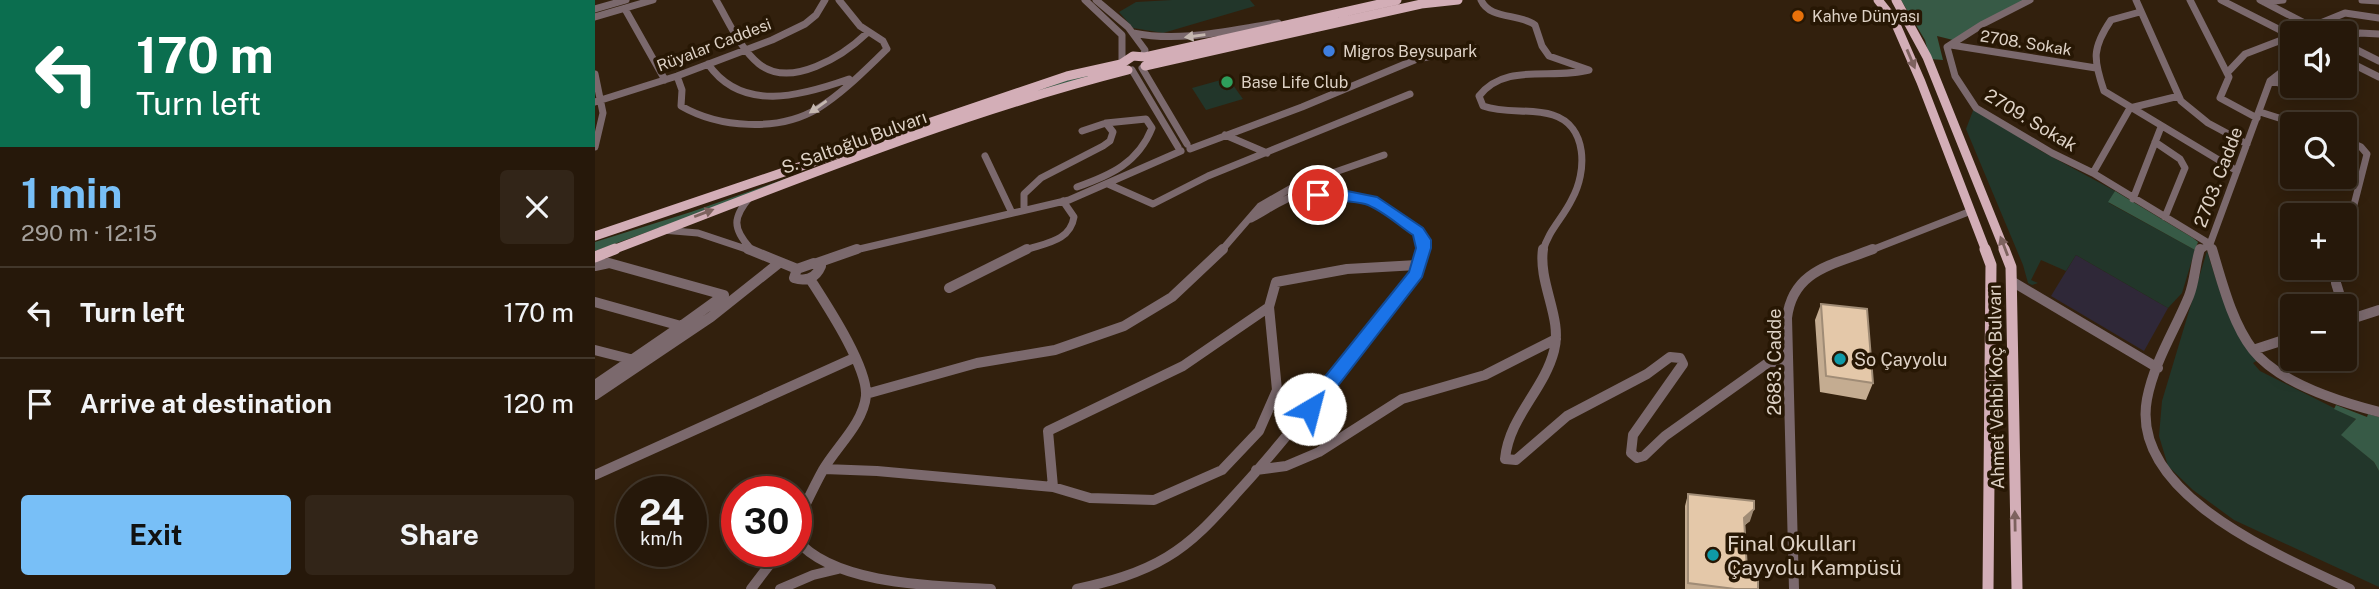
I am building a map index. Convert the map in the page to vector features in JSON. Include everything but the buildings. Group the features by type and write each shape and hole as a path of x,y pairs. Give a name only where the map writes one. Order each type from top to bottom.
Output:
{"main road":[{"name":"S. Saltoğlu Bulvarı","path":"595,257 752,195 1126,66 1133,56 1144,62 1397,0"},
{"name":"S. Saltoğlu Bulvarı","path":"595,236 1067,76 1409,7 1458,0"},
{"name":"Ahmet Vehbi Koç Bulvarı","path":"1878,0 1891,14 1900,33 1988,256 1991,275 1988,589"},
{"name":"Ahmet Vehbi Koç Bulvarı","path":"1896,0 1916,33 1931,66 2007,253 2013,282 2017,589"}],"street":[{"path":"595,9 626,0"},
{"path":"595,17 653,0"},
{"path":"716,0 747,49 761,65 771,70 795,70 832,61 853,48 867,33"},
{"name":"Rüyalar Caddesi","path":"598,100 677,76 804,24 816,15 825,0"},
{"path":"677,76 682,90 681,106 703,118 726,122 768,122 804,116 856,77 887,49 883,41 867,33 839,0"},
{"path":"1096,0 1133,33 1145,50 1144,62 1184,147"},
{"path":"1481,0 1482,6 1488,11 1511,14 1534,24 1541,31 1545,51 1590,71 1497,79 1483,86 1479,96 1483,106 1497,111 1557,115 1579,134 1582,149 1576,192 1567,209 1552,225 1541,259 1547,303 1556,339 1554,355 1519,416 1504,456 1509,461 1516,460 1575,410 1640,381 1670,357 1680,358 1683,364 1633,435 1631,453 1637,458 1644,456 1665,436 1769,362 1789,362"},
{"path":"1951,45 2030,0"},
{"path":"2136,0 2179,96 2208,123 2248,144"},
{"path":"2190,0 2229,77 2220,98 2259,115 2280,120"},
{"path":"2221,0 2280,28"},
{"path":"2261,1 2283,0"},
{"path":"2362,0 2379,1"},
{"path":"1087,1 1122,35 1126,66 1184,147"},
{"path":"2261,1 2300,21"},
{"path":"625,9 665,80"},
{"path":"2140,12 2111,20 2098,40 2096,68 2104,91 2237,172"},
{"path":"2323,21 2345,13 2379,18"},
{"path":"1133,33 1152,37 1187,37 1311,20"},
{"path":"2357,35 2379,34"},
{"path":"2227,73 2245,54 2280,40"},
{"name":"2708. Sokak","path":"1951,45 2096,68"},
{"name":"2709. Sokak","path":"1951,45 1947,47 1955,76 1976,107 2052,153 2093,173 2210,244"},
{"path":"817,263 821,267 820,272 810,279 797,279 793,275 797,269 809,263 817,263 861,248 1063,201 1108,184 1184,147 1302,107 1417,59 1475,48"},
{"path":"2357,48 2379,61"},
{"path":"708,64 715,75 732,90 765,96 820,89 856,77"},
{"path":"2357,66 2379,77"},
{"path":"595,74 603,120 595,147"},
{"path":"2270,81 2280,74"},
{"path":"2270,81 2280,83"},
{"name":"2703. Cadde","path":"2253,350 2228,294 2210,244 2270,81"},
{"path":"1108,184 1153,204 1208,176 1410,94"},
{"path":"1149,99 1159,96"},
{"path":"2093,173 2130,108 2179,96"},
{"path":"1077,187 1106,176 1132,161 1146,146 1152,128 1146,119 1105,123 1082,131"},
{"path":"1024,211 1024,194 1041,178 1110,141 1113,132 1105,123"},
{"path":"2133,199 2161,127"},
{"path":"1225,135 1267,153"},
{"path":"2155,142 2180,159 2185,168 2165,217"},
{"path":"2354,203 2367,154 2357,145"},
{"path":"866,394 977,363 1055,350 1124,326 1172,297 1211,263 1260,206 1294,186 1384,155"},
{"path":"985,156 1013,213"},
{"path":"1077,589 1120,579 1168,557 1207,526 1294,430 1357,345 1417,273 1417,265 1424,248 1418,232 1372,201 1337,194 1298,195 1246,222"},
{"path":"752,195 736,215 733,225 735,233 754,252"},
{"path":"949,288 1026,250 1061,238 1072,228 1074,217 1063,201"},
{"name":"2683. Cadde","path":"1794,589 1788,308 1793,291 1802,279 1971,211"},
{"path":"658,230 698,233 797,269"},
{"path":"2210,244 2199,250 2190,296 2179,313 2147,399 2146,421 2152,452 2165,472 2195,501 2242,534 2350,589"},
{"path":"595,266 609,263 724,295 595,385"},
{"path":"595,395 711,317 779,263"},
{"path":"824,469 877,471 1053,487 1090,498 1154,500 1222,470 1259,431 1277,390 1269,307 1276,282 1347,269 1417,265"},
{"path":"810,279 835,317 855,358 866,394 854,422 812,493"},
{"path":"2013,282 2158,368"},
{"path":"595,302 681,326"},
{"path":"1053,487 1048,431 1183,366 1269,307"},
{"path":"2357,317 2379,310"},
{"path":"1256,470 1286,466 1319,452 1402,399 1485,375 1556,339"},
{"path":"2253,350 2280,341"},
{"path":"595,350 634,360"},
{"path":"2253,350 2275,368 2308,387 2379,412"},
{"path":"595,475 855,358"},
{"path":"812,558 839,569 895,584 991,589"},
{"path":"751,589 767,567"},
{"path":"780,589 813,575 839,569"}],"shaded area":[{"path":"2076,255 2168,308 2144,351 2051,296"}],"green space":[{"path":"1250,0 1255,6 1163,33 1133,28 1119,12 1136,2"},
{"path":"1901,0 2025,0 1953,40 1937,36 1943,60 1930,59 1925,40"},
{"path":"1104,67 1119,70 924,132 595,251 595,242 691,212"},
{"path":"1228,78 1243,99 1206,110 1192,88"},
{"path":"1974,108 2041,151 2115,191 2109,203 2195,250 2182,293 2168,308 2076,255 2066,271 2041,260 2031,280 2038,283 2028,283 1966,129"},
{"path":"2115,191 2193,238 2198,242 2195,250 2108,202"},
{"path":"2207,251 2227,308 2240,335 2258,360 2253,363 2260,371 2356,419 2342,435 2374,462 2379,471 2379,587 2234,520 2193,490 2168,466 2159,436 2162,401"},
{"path":"2336,405 2367,417 2368,414 2379,417 2379,471 2374,462 2341,435 2356,419 2334,409"}],"place":[{"name":"Kahve Dünyası","path":"1798,16"},
{"name":"Migros Beysupark","path":"1329,51"},
{"name":"Base Life Club","path":"1227,82"},
{"name":"So Çayyolu","path":"1840,359"},
{"name":"Final Okulları Çayyolu Kampüsü","path":"1713,555"}],"route":[{"path":"1310,409 1357,345 1417,273 1417,265 1424,248 1418,232 1390,210 1372,201 1337,194 1318,195"}]}
